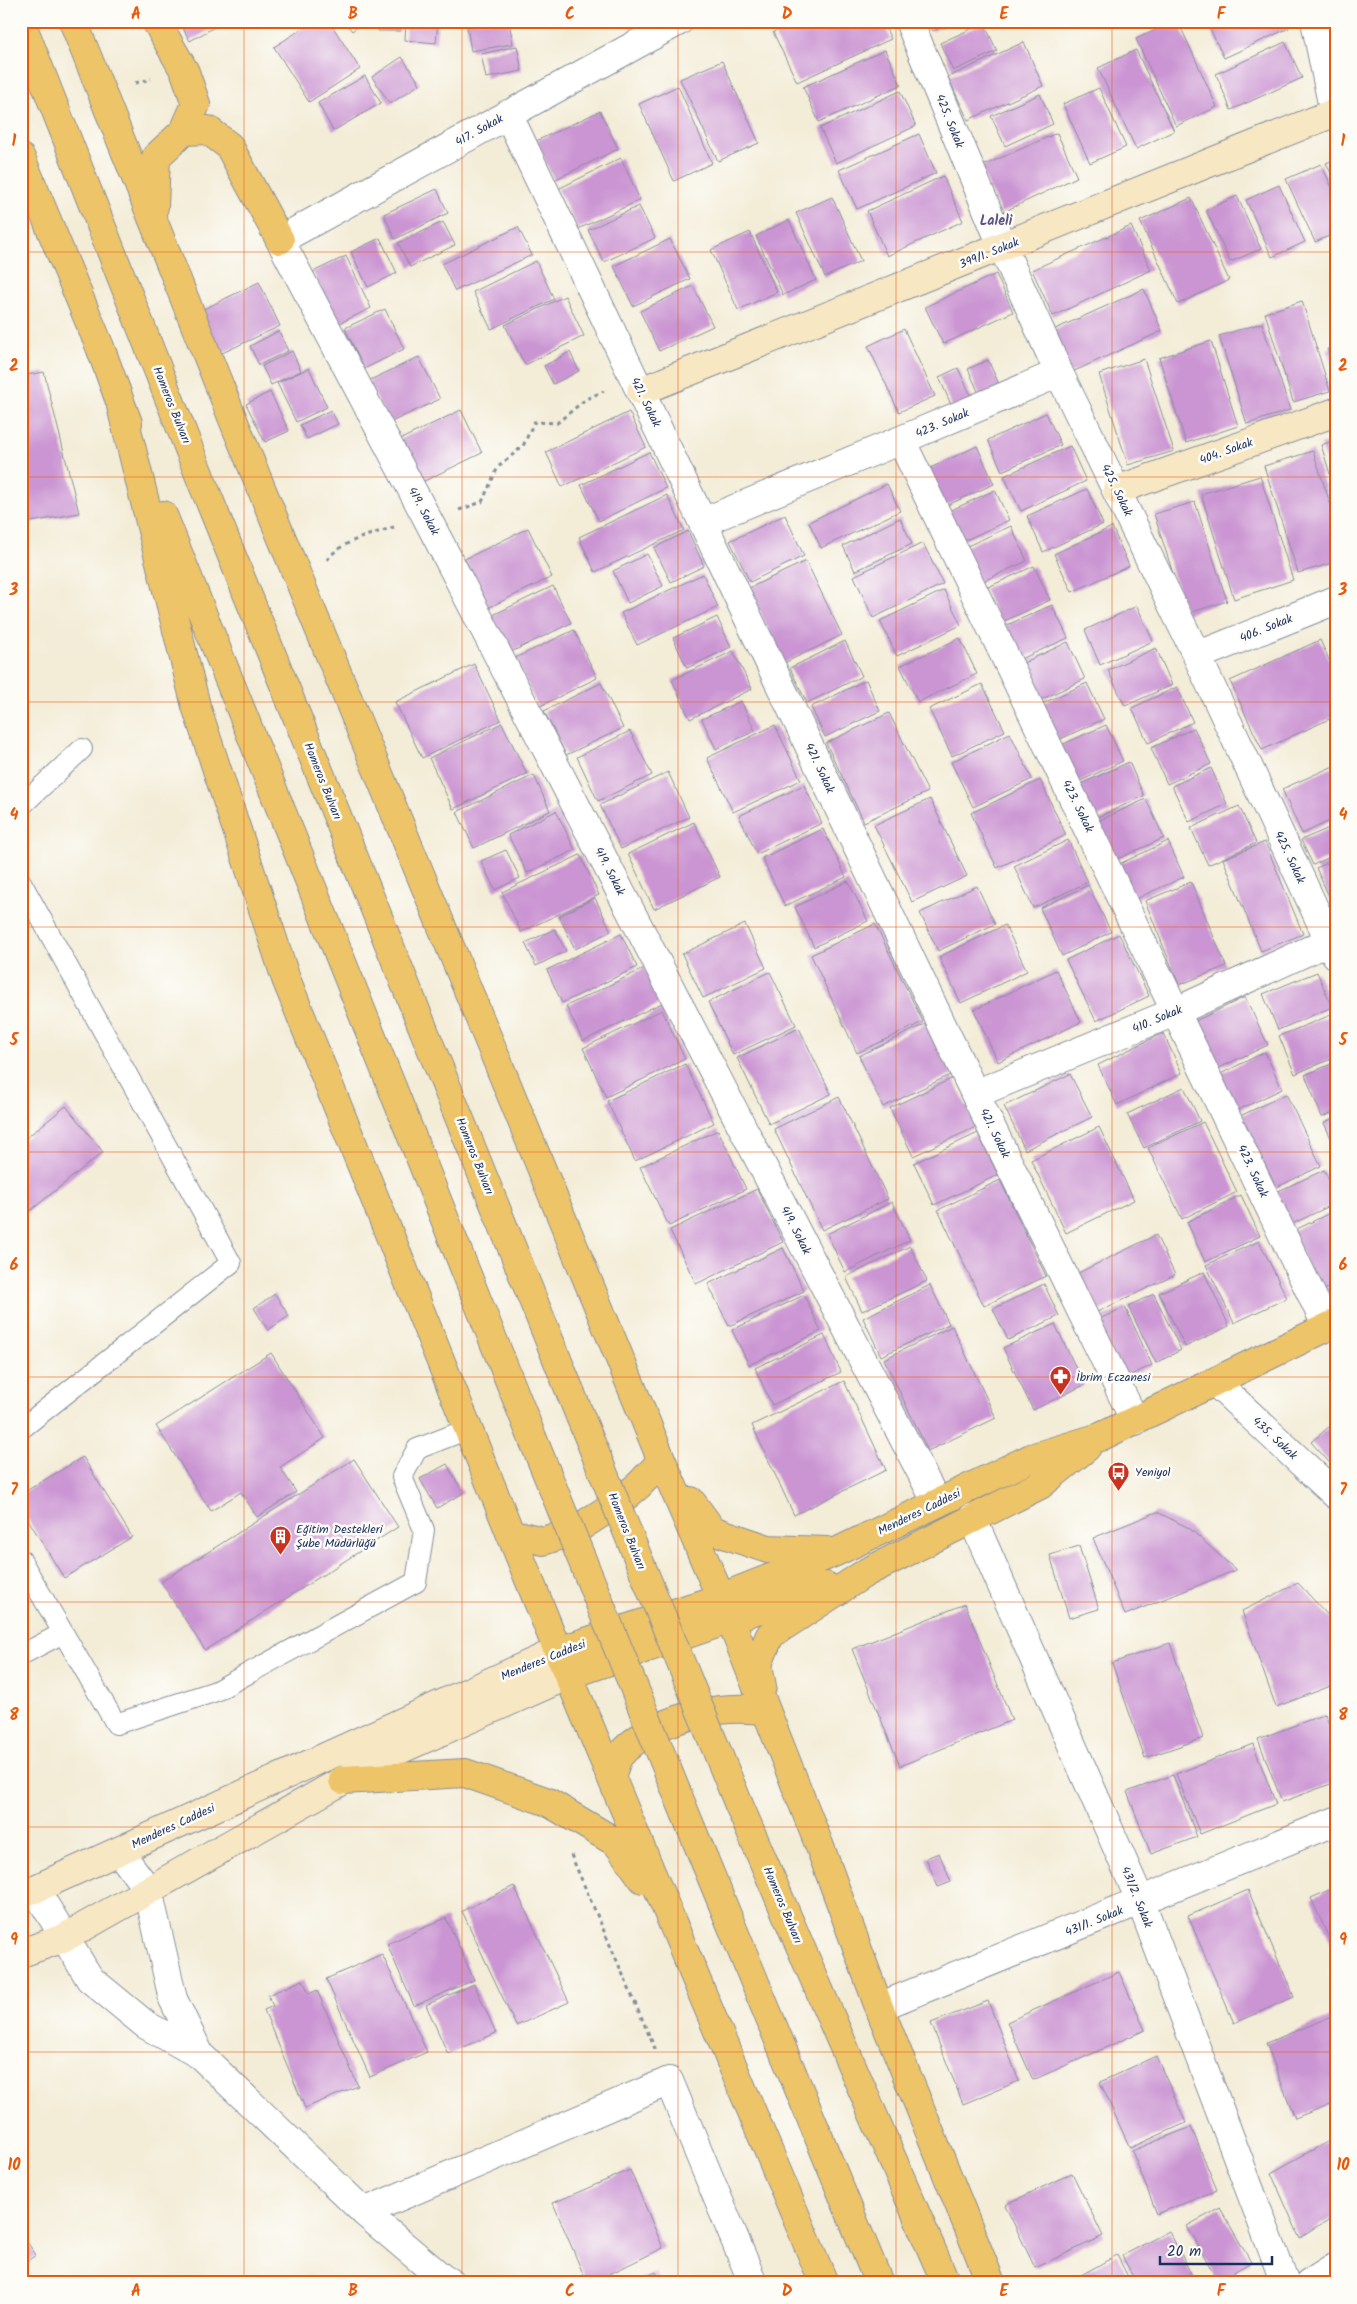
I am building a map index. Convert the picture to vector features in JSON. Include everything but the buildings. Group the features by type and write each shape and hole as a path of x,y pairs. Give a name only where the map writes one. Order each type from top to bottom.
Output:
{"main road":[{"path":"74,21 292,562 662,1461 725,1609 820,1847 879,2007 990,2283"},
{"path":"153,216 156,157 184,130 196,104 185,72 156,21"},
{"name":"Homeros Bulvarı","path":"21,22 212,505 739,1806 946,2283"},
{"name":"399/1. Sokak","path":"637,384 1003,248 1335,113"},
{"path":"184,130 208,130 229,146 280,240"},
{"path":"21,158 100,347 176,549 532,1437 879,2283"},
{"path":"121,406 196,706 286,979 510,1533 824,2283"},
{"name":"404. Sokak","path":"1117,490 1336,412"},
{"name":"Menderes Caddesi","path":"28,1891 564,1663 725,1609 836,1552 1031,1458 1100,1437 1331,1325"},
{"name":"Menderes Caddesi","path":"867,1572 1040,1485 1100,1437"},
{"path":"510,1533 543,1541 574,1531 620,1501 639,1485 662,1461"},
{"path":"662,1461 712,1530 768,1549 836,1552"},
{"path":"725,1609 867,1572"},
{"path":"766,1711 758,1664 770,1635 867,1572"},
{"name":"Menderes Caddesi","path":"21,1953 64,1938 388,1755 564,1663"},
{"path":"611,1776 619,1756 635,1742 678,1720 713,1710 729,1708 748,1707 766,1711"},
{"path":"343,1780 465,1773 548,1802 617,1843 668,1912"}],"street":[{"name":"417. Sokak","path":"280,240 680,21"},
{"name":"425. Sokak","path":"909,21 1003,248 1059,373 1197,656 1333,944"},
{"path":"1314,21 1335,113"},
{"name":"421. Sokak","path":"508,114 975,1094 1135,1421"},
{"name":"419. Sokak","path":"280,240 429,522 937,1503"},
{"name":"423. Sokak","path":"1059,373 901,440 1331,1325"},
{"path":"703,522 901,440"},
{"name":"406. Sokak","path":"1197,656 1336,600"},
{"name":"410. Sokak","path":"975,1094 1177,1011 1333,944"},
{"name":"435. Sokak","path":"1215,1382 1336,1495"},
{"name":"431/2. Sokak","path":"972,1518 1141,1902 1285,2283"},
{"name":"431/1. Sokak","path":"879,2007 1141,1902 1336,1821"},
{"path":"119,1851 148,1890 174,1999 200,2054"},
{"path":"28,1891 64,1938 90,1979 146,2025 200,2054 364,2212 444,2281"},
{"path":"364,2212 669,2081 752,2283"},
{"path":"1309,2283 1336,2266"}],"lane":[{"path":"21,806 82,749"},
{"path":"21,882 231,1263 21,1429"},
{"path":"21,1560 116,1724 216,1691 416,1582 424,1530 402,1477 417,1448 468,1429"},
{"path":"21,1655 63,1632"}],"path":[{"path":"128,84 185,72"},
{"path":"292,562 324,564 334,551 350,542 406,522 429,522 482,502 498,467 523,446 534,422 557,423 586,399 637,384"},
{"path":"548,1802 669,2081"}],"place":[{"name":"İbrim Eczanesi","path":"1060,1396"},
{"name":"Yeniyol","path":"1119,1491"},
{"name":"Eğitim Destekleri Şube Müdürlüğü","path":"280,1555"}],"district":[{"name":"Laleli","path":"996,220"}]}
